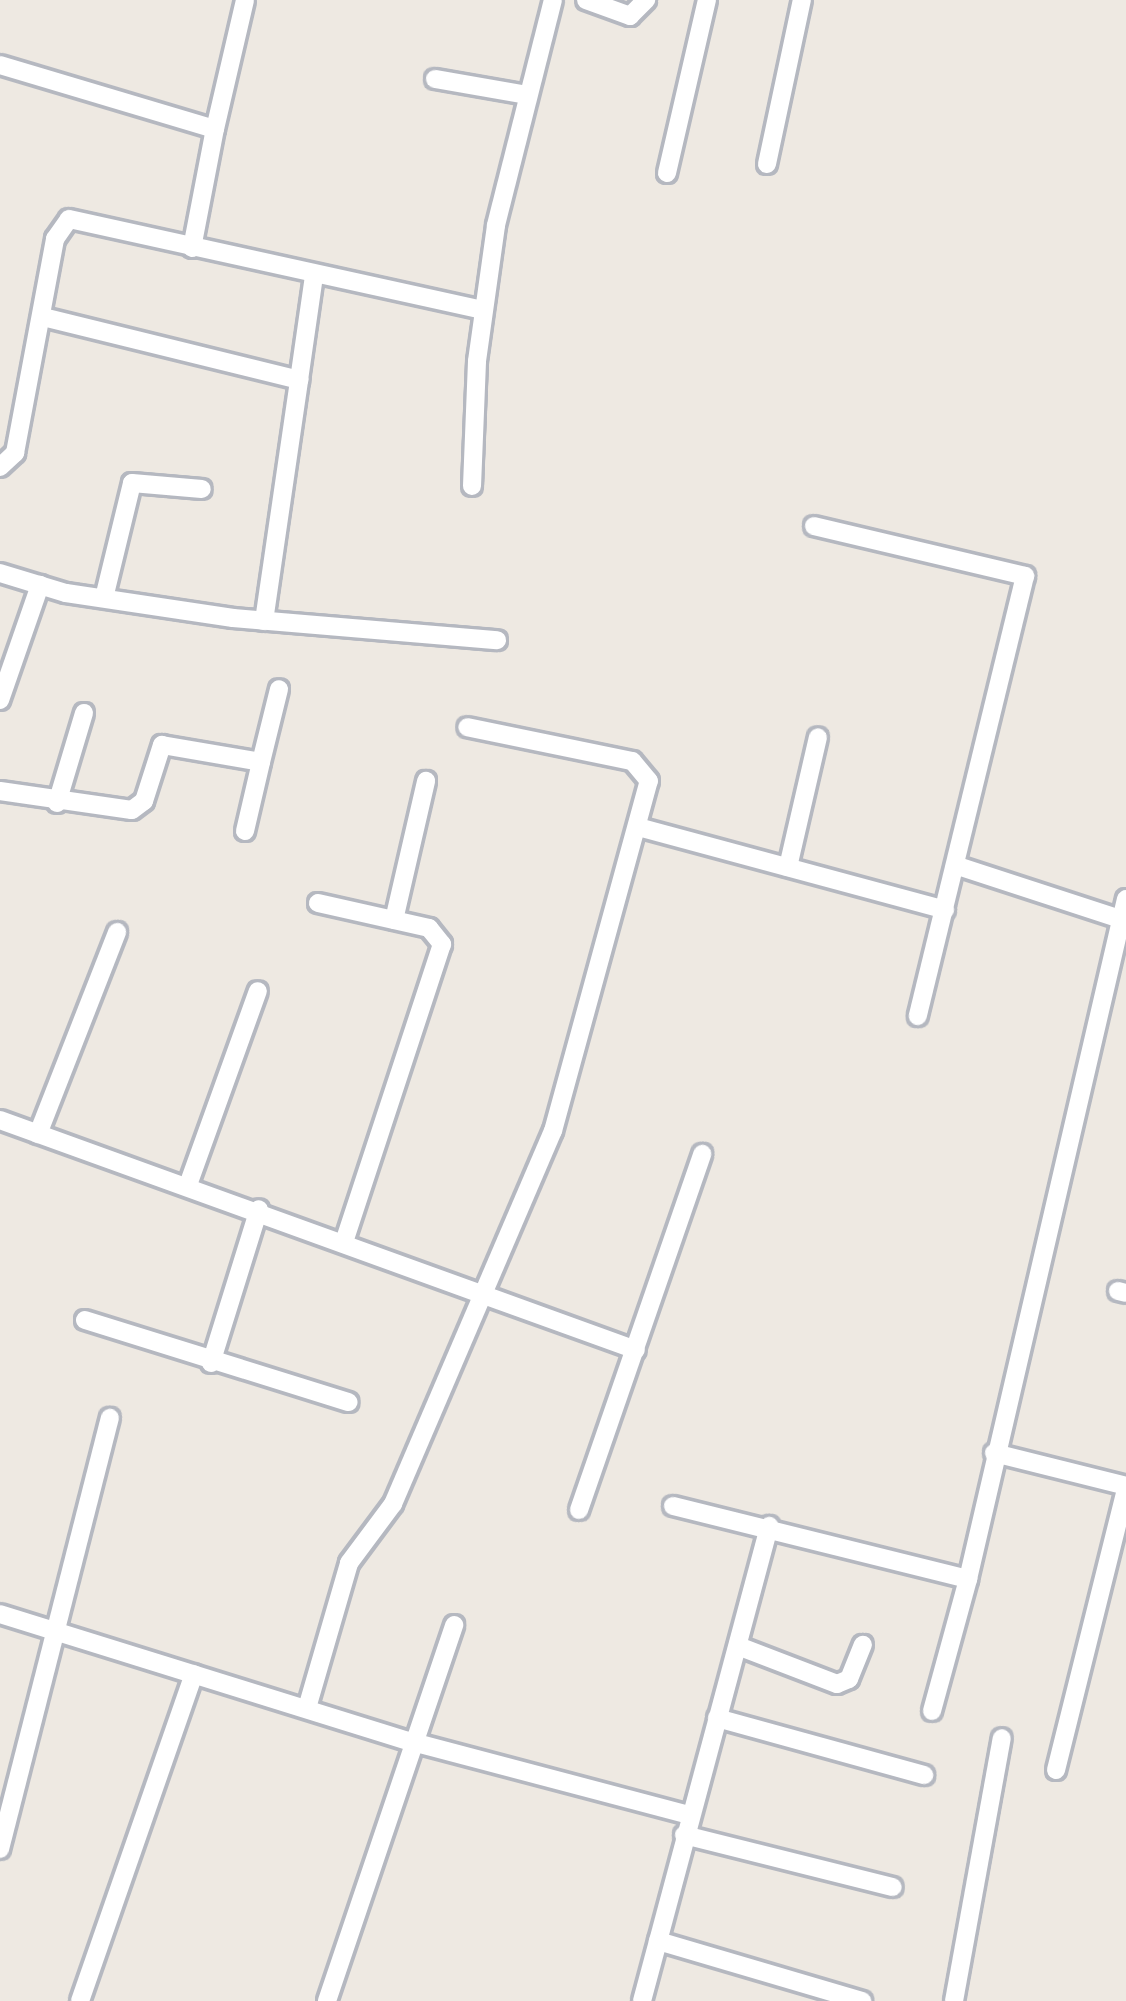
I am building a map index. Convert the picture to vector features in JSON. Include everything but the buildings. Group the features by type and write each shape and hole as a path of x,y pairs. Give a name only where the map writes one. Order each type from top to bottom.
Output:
{"street":[{"path":"192,248 245,0"},
{"path":"472,486 483,310 553,0"},
{"path":"586,0 630,16 646,0"},
{"path":"667,173 707,0"},
{"path":"767,164 802,0"},
{"path":"0,65 215,129"},
{"path":"435,79 528,95"},
{"path":"0,467 15,453 55,239 69,219 483,310"},
{"path":"264,621 314,276"},
{"path":"43,317 298,380"},
{"path":"104,598 132,483 202,489"},
{"path":"814,526 1024,576 958,866 917,1016"},
{"path":"0,573 104,598 264,621 496,640"},
{"path":"0,700 40,585"},
{"path":"245,831 279,689"},
{"path":"57,803 84,713"},
{"path":"307,1708 349,1563 393,1504 565,1095 649,781 639,764 467,727"},
{"path":"788,867 818,737"},
{"path":"0,791 57,803 139,807 162,745 261,762"},
{"path":"394,920 426,781"},
{"path":"638,827 945,910"},
{"path":"958,866 1124,921"},
{"path":"932,1711 968,1579 1126,899"},
{"path":"318,903 429,928 442,944 345,1239"},
{"path":"38,1134 117,932"},
{"path":"188,1184 258,991"},
{"path":"0,1120 345,1239 636,1350"},
{"path":"579,1510 702,1154"},
{"path":"211,1363 260,1209"},
{"path":"85,1320 211,1363 349,1402"},
{"path":"0,1849 110,1418"},
{"path":"994,1453 1126,1488 1056,1770"},
{"path":"673,1506 769,1526 968,1579"},
{"path":"642,2001 769,1526"},
{"path":"0,1614 410,1741 690,1815"},
{"path":"327,2001 410,1741 454,1625"},
{"path":"738,1646 837,1684 849,1679 863,1645"},
{"path":"80,2001 194,1674"},
{"path":"717,1718 924,1775"},
{"path":"954,2001 1002,1738"},
{"path":"684,1835 893,1887"},
{"path":"658,1941 862,2001"}]}
